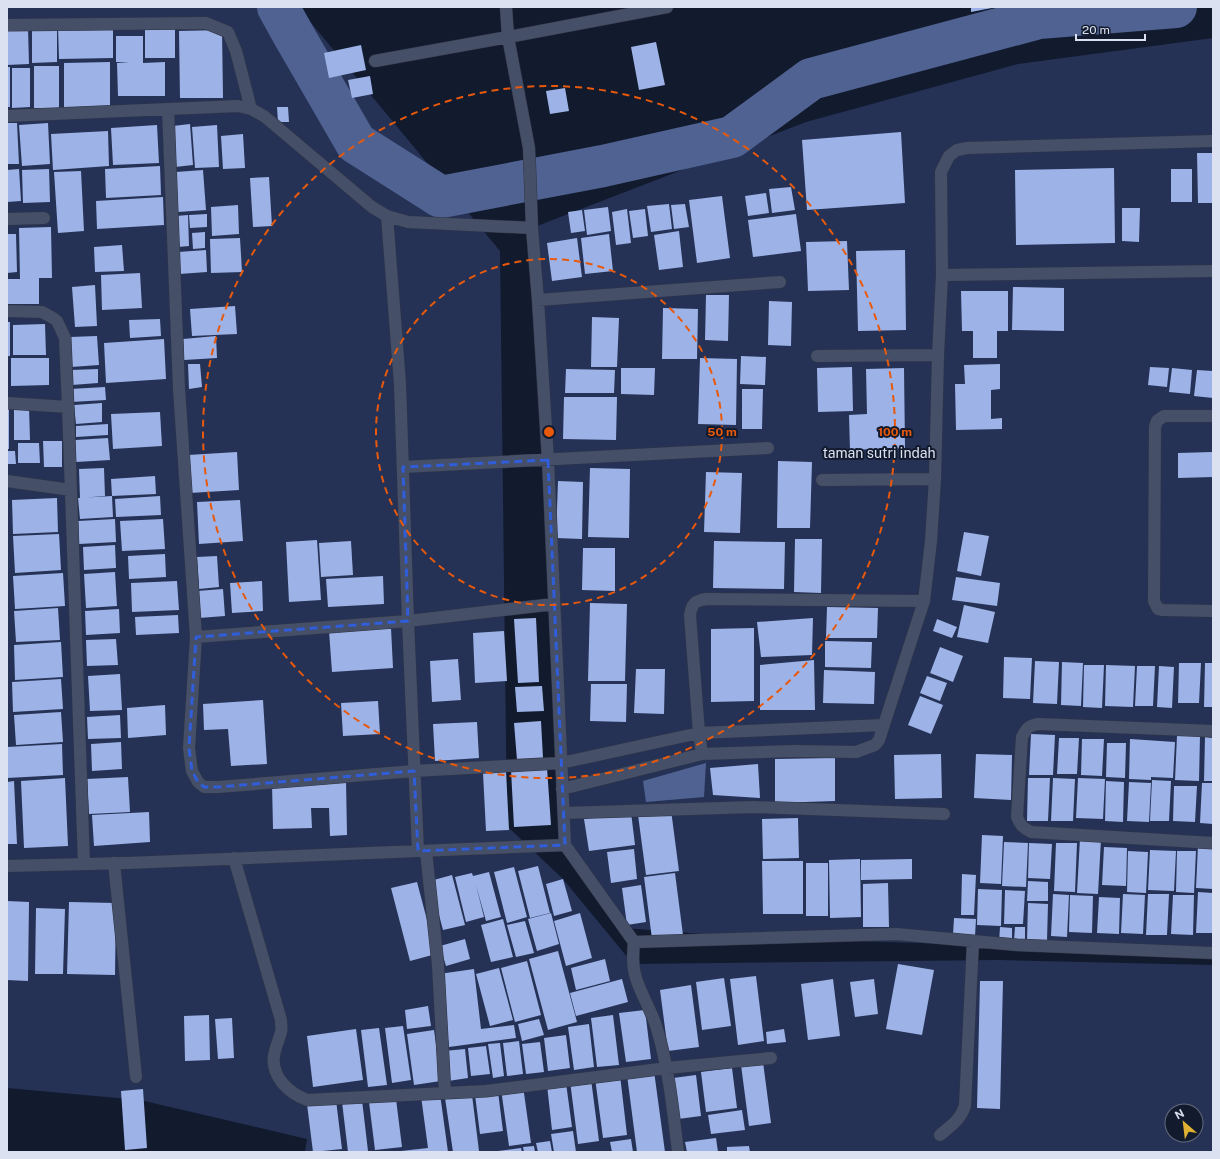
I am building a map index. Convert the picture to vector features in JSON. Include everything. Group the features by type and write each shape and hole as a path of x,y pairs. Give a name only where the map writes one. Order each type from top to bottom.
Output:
{"street":[{"path":"506,7 508,38 529,148 530,201 548,460 565,845 634,942 633,964 636,979 657,1029 667,1068 678,1152"},
{"path":"375,62 667,7"},
{"path":"7,25 206,23 228,32 236,51 251,109"},
{"path":"7,116 238,106 251,109 264,116 372,207 387,216 408,222 532,228"},
{"path":"168,109 179,389 196,637 189,748 192,771 198,782 204,787 218,787 414,771 561,763 699,733 884,725"},
{"path":"562,789 702,754 793,751 856,752 875,745 879,740 924,601 935,478 938,355 942,275 941,172 949,156 957,150 967,148 1213,141"},
{"path":"387,216 400,384 414,771 422,851 438,965 445,1093"},
{"path":"7,219 44,218"},
{"path":"942,275 1213,271"},
{"path":"538,300 780,282"},
{"path":"7,311 42,312 57,321 65,338 84,864"},
{"path":"817,356 938,355"},
{"path":"7,404 68,407"},
{"path":"1213,416 1164,416 1157,421 1155,427 1154,601 1158,608 1163,610 1213,610"},
{"path":"403,467 768,448"},
{"path":"822,480 935,478"},
{"path":"7,481 71,490"},
{"path":"702,754 690,615 691,607 697,601 706,599 924,601"},
{"path":"196,637 408,621 554,604"},
{"path":"1213,731 1038,724 1032,726 1027,729 1022,737 1017,817 1023,829 1030,832 1213,843"},
{"path":"564,813 753,807 944,814"},
{"path":"7,866 565,845"},
{"path":"234,858 280,1020 282,1031 274,1056 274,1069 278,1078 297,1096 307,1100 486,1091 667,1068 771,1058"},
{"path":"114,863 136,1077"},
{"path":"634,942 896,934 1017,945 1213,953"},
{"path":"940,1135 958,1120 965,1106 973,941"}],"highlighted area":[{"path":"548,460 565,845 418,851 414,771 218,787 204,787 198,782 192,771 189,748 196,637 408,621 403,467"}],"green space":[{"path":"7,7 298,7 500,251 507,826 563,879 633,964 1000,960 1213,965 1213,1152 305,1152 307,1139 140,1100 7,1088"},
{"name":"taman sutri indah","path":"1213,38 1213,952 757,938 624,928 565,845 532,228 806,122 1018,64"}],"shaded area":[{"path":"706,763 704,797 646,802 643,781"}],"building":[{"path":"971,7 992,7 992,8 971,12"},
{"path":"145,25 175,25 175,58 145,58"},
{"path":"57,26 57,62 32,63 32,27"},
{"path":"113,26 113,58 59,59 58,27"},
{"path":"28,28 29,64 7,65 7,29"},
{"path":"222,30 223,98 180,98 179,31"},
{"path":"116,36 143,36 143,63 165,62 165,96 118,96 117,63 129,62 116,62"},
{"path":"656,42 665,85 639,90 631,47"},
{"path":"361,45 366,70 329,78 324,53"},
{"path":"110,62 110,109 64,109 64,63"},
{"path":"34,66 59,66 59,108 34,108"},
{"path":"7,67 10,67 10,107 7,107"},
{"path":"12,68 30,68 30,107 12,108"},
{"path":"370,76 373,94 352,98 348,80"},
{"path":"565,88 569,111 550,114 546,91"},
{"path":"277,107 288,107 289,122 278,122"},
{"path":"7,123 17,123 19,164 7,164"},
{"path":"48,123 50,164 22,166 19,125"},
{"path":"190,124 193,165 175,167 173,126"},
{"path":"157,125 159,163 113,165 111,128"},
{"path":"217,125 219,167 195,168 192,127"},
{"path":"108,131 109,166 53,170 51,134"},
{"path":"901,132 905,203 807,210 802,140"},
{"path":"243,134 245,168 223,169 221,136"},
{"path":"1197,153 1213,153 1213,203 1198,203"},
{"path":"160,166 161,195 106,198 105,169"},
{"path":"1114,168 1115,243 1016,245 1015,170"},
{"path":"19,169 21,201 7,202 7,170"},
{"path":"49,169 50,202 23,203 22,170"},
{"path":"1171,169 1192,169 1192,202 1171,202"},
{"path":"203,170 206,210 178,212 176,172"},
{"path":"81,171 84,231 58,233 54,172"},
{"path":"269,177 272,226 253,227 250,178"},
{"path":"791,187 795,210 772,213 769,189"},
{"path":"766,193 769,213 748,216 745,196"},
{"path":"722,196 730,258 697,263 689,200"},
{"path":"163,197 164,225 97,229 96,201"},
{"path":"669,204 672,229 651,232 647,206"},
{"path":"685,204 689,227 674,229 671,205"},
{"path":"238,205 239,234 212,236 211,207"},
{"path":"608,207 611,231 587,235 584,210"},
{"path":"1122,208 1140,208 1139,242 1122,241"},
{"path":"627,209 631,243 616,245 612,212"},
{"path":"645,209 648,236 633,238 629,211"},
{"path":"582,210 585,231 571,233 568,212"},
{"path":"207,214 207,227 190,228 189,215"},
{"path":"796,214 801,251 753,257 748,220"},
{"path":"188,215 189,246 178,247 176,216"},
{"path":"51,227 52,278 39,278 39,304 7,304 7,279 20,279 19,228"},
{"path":"679,231 683,267 659,270 654,235"},
{"path":"205,232 205,248 193,249 192,233"},
{"path":"7,234 16,234 17,272 7,273"},
{"path":"609,234 613,271 585,274 581,238"},
{"path":"240,238 242,272 211,273 210,239"},
{"path":"577,238 582,277 552,281 547,243"},
{"path":"847,241 849,290 808,291 806,242"},
{"path":"122,245 124,271 95,272 94,247"},
{"path":"206,250 207,272 179,274 178,252"},
{"path":"905,250 906,330 858,331 856,251"},
{"path":"140,273 142,308 102,310 101,275"},
{"path":"95,285 97,326 75,327 72,287"},
{"path":"1013,287 1064,288 1064,331 1012,330"},
{"path":"961,291 1008,291 1008,331 997,331 997,358 973,358 973,331 962,331"},
{"path":"706,295 729,295 728,341 705,340"},
{"path":"769,301 792,302 791,346 768,345"},
{"path":"235,306 237,334 192,336 190,309"},
{"path":"663,308 698,309 697,359 662,359"},
{"path":"592,317 619,318 617,367 591,367"},
{"path":"160,319 161,336 130,338 129,320"},
{"path":"7,322 10,322 10,356 7,356"},
{"path":"45,324 46,355 13,355 13,325"},
{"path":"97,336 99,365 71,367 70,337"},
{"path":"216,336 217,358 184,360 183,339"},
{"path":"164,339 166,379 106,383 104,343"},
{"path":"741,356 766,357 765,385 740,384"},
{"path":"11,358 49,358 49,385 11,386"},
{"path":"700,358 737,359 736,425 698,424"},
{"path":"188,364 200,364 202,387 189,389"},
{"path":"1000,364 1000,389 991,390 991,419 1002,418 1002,429 956,430 955,384 965,384 964,365"},
{"path":"852,367 853,411 818,412 817,368"},
{"path":"1150,367 1169,368 1167,387 1148,385"},
{"path":"621,368 655,368 654,395 621,394"},
{"path":"904,368 905,448 850,450 849,415 867,414 866,369"},
{"path":"1172,368 1192,370 1190,394 1169,392"},
{"path":"98,369 98,383 72,385 71,370"},
{"path":"566,369 615,370 614,393 565,393"},
{"path":"1197,370 1213,371 1213,398 1194,396"},
{"path":"105,387 106,400 71,402 70,389"},
{"path":"742,389 763,389 762,429 742,429"},
{"path":"564,397 617,397 616,440 563,439"},
{"path":"102,403 102,422 76,424 74,405"},
{"path":"7,407 9,407 9,449 7,449"},
{"path":"14,407 29,407 30,440 14,440"},
{"path":"160,412 162,446 113,449 111,414"},
{"path":"108,424 108,435 76,437 76,426"},
{"path":"108,438 110,460 76,462 75,440"},
{"path":"43,441 62,441 62,467 44,467"},
{"path":"18,443 39,443 40,463 18,463"},
{"path":"7,451 15,451 16,464 7,464"},
{"path":"237,452 239,490 190,493 188,455"},
{"path":"1212,452 1213,477 1178,478 1178,453"},
{"path":"778,461 812,462 810,528 777,528"},
{"path":"104,468 105,496 80,498 79,469"},
{"path":"590,468 630,469 629,538 588,537"},
{"path":"706,472 742,473 740,533 704,532"},
{"path":"155,476 156,494 112,496 111,479"},
{"path":"558,481 583,482 582,539 556,538"},
{"path":"112,496 113,517 80,519 78,498"},
{"path":"160,496 161,515 116,517 115,499"},
{"path":"57,498 58,532 13,534 12,500"},
{"path":"240,500 243,541 199,544 197,502"},
{"path":"115,519 116,542 79,544 78,521"},
{"path":"163,519 165,549 122,551 120,521"},
{"path":"964,532 989,536 981,576 957,571"},
{"path":"59,534 61,570 15,573 13,536"},
{"path":"795,539 822,539 821,593 794,592"},
{"path":"317,540 321,600 289,602 286,542"},
{"path":"351,541 353,575 321,577 319,543"},
{"path":"714,541 785,542 784,589 713,588"},
{"path":"115,545 116,568 84,570 83,547"},
{"path":"583,548 615,548 615,591 582,590"},
{"path":"165,554 166,577 129,579 128,556"},
{"path":"217,556 219,587 199,589 197,557"},
{"path":"115,572 117,606 86,608 84,574"},
{"path":"63,573 65,606 15,609 13,576"},
{"path":"383,576 384,604 328,607 326,579"},
{"path":"956,577 1000,583 997,606 952,600"},
{"path":"177,581 179,610 132,612 131,583"},
{"path":"262,581 263,611 232,613 230,583"},
{"path":"223,589 225,616 199,618 197,591"},
{"path":"590,603 627,604 625,681 588,681"},
{"path":"964,605 995,612 988,643 957,637"},
{"path":"827,607 878,608 877,638 826,638"},
{"path":"58,608 60,640 16,642 14,611"},
{"path":"119,609 120,633 86,635 85,611"},
{"path":"178,615 179,633 136,635 135,617"},
{"path":"536,618 539,682 518,683 514,619"},
{"path":"813,618 812,655 761,657 757,622"},
{"path":"937,619 957,627 952,638 933,631"},
{"path":"391,628 393,668 332,672 329,631"},
{"path":"754,628 754,701 711,702 711,629"},
{"path":"504,631 507,681 475,683 473,633"},
{"path":"116,639 118,665 87,666 86,640"},
{"path":"825,641 872,642 871,668 825,667"},
{"path":"61,642 63,677 15,680 14,645"},
{"path":"940,647 963,656 953,682 930,673"},
{"path":"1004,657 1032,658 1030,699 1003,698"},
{"path":"458,659 461,700 432,702 430,661"},
{"path":"814,660 815,710 760,710 760,665"},
{"path":"1035,661 1059,662 1057,704 1033,703"},
{"path":"1062,662 1083,663 1081,706 1061,705"},
{"path":"1179,663 1201,663 1199,703 1178,703"},
{"path":"1205,663 1213,663 1213,707 1204,707"},
{"path":"1084,665 1104,665 1102,708 1083,707"},
{"path":"1106,665 1135,666 1133,707 1105,706"},
{"path":"1137,666 1155,666 1153,706 1135,706"},
{"path":"1159,666 1174,667 1172,708 1157,707"},
{"path":"636,669 665,669 664,714 634,713"},
{"path":"824,670 875,672 874,704 823,703"},
{"path":"120,674 122,710 90,711 88,676"},
{"path":"927,676 947,683 940,701 920,693"},
{"path":"61,679 63,709 13,712 12,682"},
{"path":"591,684 627,684 626,722 590,721"},
{"path":"542,686 544,711 517,712 515,687"},
{"path":"920,696 943,705 931,734 908,725"},
{"path":"263,700 267,764 231,766 228,729 204,730 203,704"},
{"path":"378,701 380,734 343,736 341,703"},
{"path":"165,705 166,735 128,738 127,708"},
{"path":"61,712 63,742 16,745 14,715"},
{"path":"120,715 121,738 88,739 87,717"},
{"path":"541,721 543,758 517,760 514,723"},
{"path":"477,722 479,758 435,761 433,724"},
{"path":"1031,734 1055,735 1053,775 1029,775"},
{"path":"1177,736 1200,736 1199,781 1175,780"},
{"path":"1205,737 1213,738 1213,781 1204,781"},
{"path":"1059,738 1079,738 1077,774 1057,774"},
{"path":"1082,739 1104,739 1102,776 1081,775"},
{"path":"1130,739 1175,742 1173,778 1151,777 1151,780 1129,779"},
{"path":"121,742 122,769 92,771 91,744"},
{"path":"1107,743 1126,743 1125,778 1106,777"},
{"path":"62,744 63,775 7,778 7,747"},
{"path":"941,754 942,798 895,799 894,755"},
{"path":"976,754 1012,755 1011,800 974,798"},
{"path":"835,758 835,801 775,803 775,759"},
{"path":"758,764 760,798 713,795 710,768"},
{"path":"547,768 551,825 514,827 511,770"},
{"path":"506,771 509,830 486,831 483,773"},
{"path":"128,777 130,812 89,814 87,779"},
{"path":"65,778 68,846 24,848 21,781"},
{"path":"1028,778 1050,778 1048,821 1027,821"},
{"path":"1053,778 1075,779 1073,821 1051,821"},
{"path":"1078,778 1105,779 1103,819 1076,818"},
{"path":"346,780 347,835 330,836 329,808 311,808 312,828 273,829 272,783"},
{"path":"1152,780 1171,781 1169,821 1150,821"},
{"path":"14,781 17,844 7,844 7,782"},
{"path":"1106,781 1124,782 1123,822 1105,821"},
{"path":"1129,782 1151,783 1149,822 1127,821"},
{"path":"1202,783 1213,783 1213,824 1200,823"},
{"path":"1174,786 1197,786 1195,822 1173,821"},
{"path":"671,810 679,871 646,875 638,815"},
{"path":"149,812 150,842 94,846 92,815"},
{"path":"631,812 635,845 589,851 584,819"},
{"path":"798,818 799,858 763,859 762,819"},
{"path":"982,835 1003,836 1001,884 980,883"},
{"path":"1080,838 1101,839 1098,894 1077,893"},
{"path":"1004,842 1028,843 1026,887 1002,886"},
{"path":"1029,843 1052,844 1050,879 1028,878"},
{"path":"1056,843 1077,843 1075,892 1054,891"},
{"path":"1198,845 1213,846 1213,889 1196,888"},
{"path":"1104,847 1127,848 1126,886 1102,885"},
{"path":"634,849 637,879 611,883 607,852"},
{"path":"1150,850 1176,851 1174,891 1148,890"},
{"path":"1128,851 1148,852 1146,893 1127,892"},
{"path":"1177,851 1196,851 1194,893 1176,892"},
{"path":"860,859 861,917 830,918 829,860"},
{"path":"912,859 912,879 861,880 861,860"},
{"path":"762,861 803,861 803,914 763,914"},
{"path":"806,863 828,863 828,916 806,916"},
{"path":"538,866 550,913 530,918 518,871"},
{"path":"514,867 527,917 507,923 494,872"},
{"path":"489,872 501,917 486,921 476,885 484,917 466,922 455,877 472,873 473,876"},
{"path":"675,873 683,935 652,939 644,877"},
{"path":"962,874 976,875 974,915 961,915"},
{"path":"452,875 465,925 443,930 430,881"},
{"path":"563,879 572,911 554,916 546,884"},
{"path":"1028,881 1048,882 1048,901 1027,901"},
{"path":"417,882 436,954 410,961 391,888"},
{"path":"888,883 889,927 863,927 863,884"},
{"path":"641,885 646,922 627,925 622,888"},
{"path":"978,889 1002,890 1001,926 977,925"},
{"path":"1005,890 1025,891 1023,924 1004,924"},
{"path":"1198,892 1213,893 1213,933 1196,933"},
{"path":"1053,894 1069,895 1067,937 1051,936"},
{"path":"1123,894 1145,895 1143,934 1121,933"},
{"path":"1148,894 1169,894 1167,935 1146,935"},
{"path":"1070,895 1093,896 1092,933 1069,932"},
{"path":"1173,895 1194,895 1193,935 1171,934"},
{"path":"1099,897 1120,898 1119,934 1097,933"},
{"path":"7,901 29,902 28,981 7,980"},
{"path":"69,902 116,903 115,975 67,974"},
{"path":"1028,903 1048,904 1047,941 1027,941"},
{"path":"36,908 65,909 63,974 35,974"},
{"path":"551,913 559,944 537,951 528,919"},
{"path":"580,913 592,958 566,966 554,921"},
{"path":"954,918 976,919 975,936 953,935"},
{"path":"503,919 513,957 491,962 481,925"},
{"path":"525,921 534,953 516,957 507,925"},
{"path":"1000,927 1012,928 1012,943 999,943"},
{"path":"1015,927 1025,927 1025,941 1014,941"},
{"path":"465,939 470,959 446,966 440,946"},
{"path":"558,951 577,1022 548,1030 529,959"},
{"path":"605,959 610,981 576,990 571,968"},
{"path":"527,961 541,1015 515,1022 501,968"},
{"path":"898,964 934,970 922,1035 886,1029"},
{"path":"499,968 513,1020 490,1026 476,974"},
{"path":"474,969 481,1029 514,1025 516,1038 449,1047 439,974"},
{"path":"756,976 764,1041 738,1045 730,979"},
{"path":"724,978 731,1026 702,1030 696,982"},
{"path":"622,979 628,1002 576,1016 570,993"},
{"path":"833,979 840,1036 808,1040 801,984"},
{"path":"874,979 878,1014 855,1017 850,982"},
{"path":"980,981 1003,981 1000,1109 977,1108"},
{"path":"691,985 699,1047 668,1051 660,990"},
{"path":"428,1006 431,1026 407,1029 405,1010"},
{"path":"645,1010 651,1059 626,1062 619,1013"},
{"path":"209,1015 210,1060 185,1061 184,1016"},
{"path":"613,1015 619,1065 597,1067 591,1018"},
{"path":"232,1018 234,1058 218,1059 215,1019"},
{"path":"539,1019 544,1035 522,1041 518,1024"},
{"path":"589,1024 594,1067 574,1070 568,1027"},
{"path":"403,1026 411,1080 392,1083 385,1028"},
{"path":"379,1028 387,1085 368,1087 361,1030"},
{"path":"356,1029 363,1080 313,1087 307,1036"},
{"path":"784,1029 786,1042 767,1044 766,1032"},
{"path":"434,1030 441,1081 414,1085 407,1034"},
{"path":"566,1035 570,1068 548,1071 544,1038"},
{"path":"519,1041 523,1074 507,1076 503,1043"},
{"path":"540,1042 544,1072 526,1074 522,1044"},
{"path":"500,1043 504,1076 493,1078 488,1044"},
{"path":"486,1046 490,1074 471,1076 468,1048"},
{"path":"465,1049 468,1078 448,1081 444,1051"},
{"path":"763,1062 771,1123 749,1126 741,1065"},
{"path":"732,1068 737,1108 706,1112 701,1072"},
{"path":"654,1071 665,1152 637,1152 627,1075"},
{"path":"620,1075 627,1135 603,1138 595,1078"},
{"path":"696,1075 701,1116 678,1119 673,1078"},
{"path":"591,1079 599,1141 578,1144 570,1081"},
{"path":"566,1083 572,1127 552,1130 547,1085"},
{"path":"523,1086 531,1143 509,1146 501,1089"},
{"path":"143,1089 147,1148 125,1150 121,1091"},
{"path":"498,1092 503,1131 480,1134 475,1095"},
{"path":"440,1094 448,1152 401,1152 428,1148 421,1096"},
{"path":"472,1095 479,1151 453,1152 445,1098"},
{"path":"396,1099 402,1147 375,1150 369,1102"},
{"path":"336,1100 342,1149 313,1152 307,1104"},
{"path":"362,1100 368,1151 348,1152 342,1102"},
{"path":"742,1110 745,1130 711,1134 708,1115"},
{"path":"573,1131 576,1152 554,1152 551,1134"},
{"path":"716,1138 718,1152 687,1152 685,1142"},
{"path":"631,1139 633,1152 612,1152 610,1142"},
{"path":"550,1141 552,1152 538,1152 536,1143"},
{"path":"534,1146 535,1152 524,1152 523,1147"},
{"path":"749,1146 750,1152 727,1152 727,1147"},
{"path":"521,1148 522,1152 498,1152 498,1151"}],"waterway":[{"path":"278,7 356,143 441,197 603,166 732,137 811,79 1039,18 1176,7"}]}
